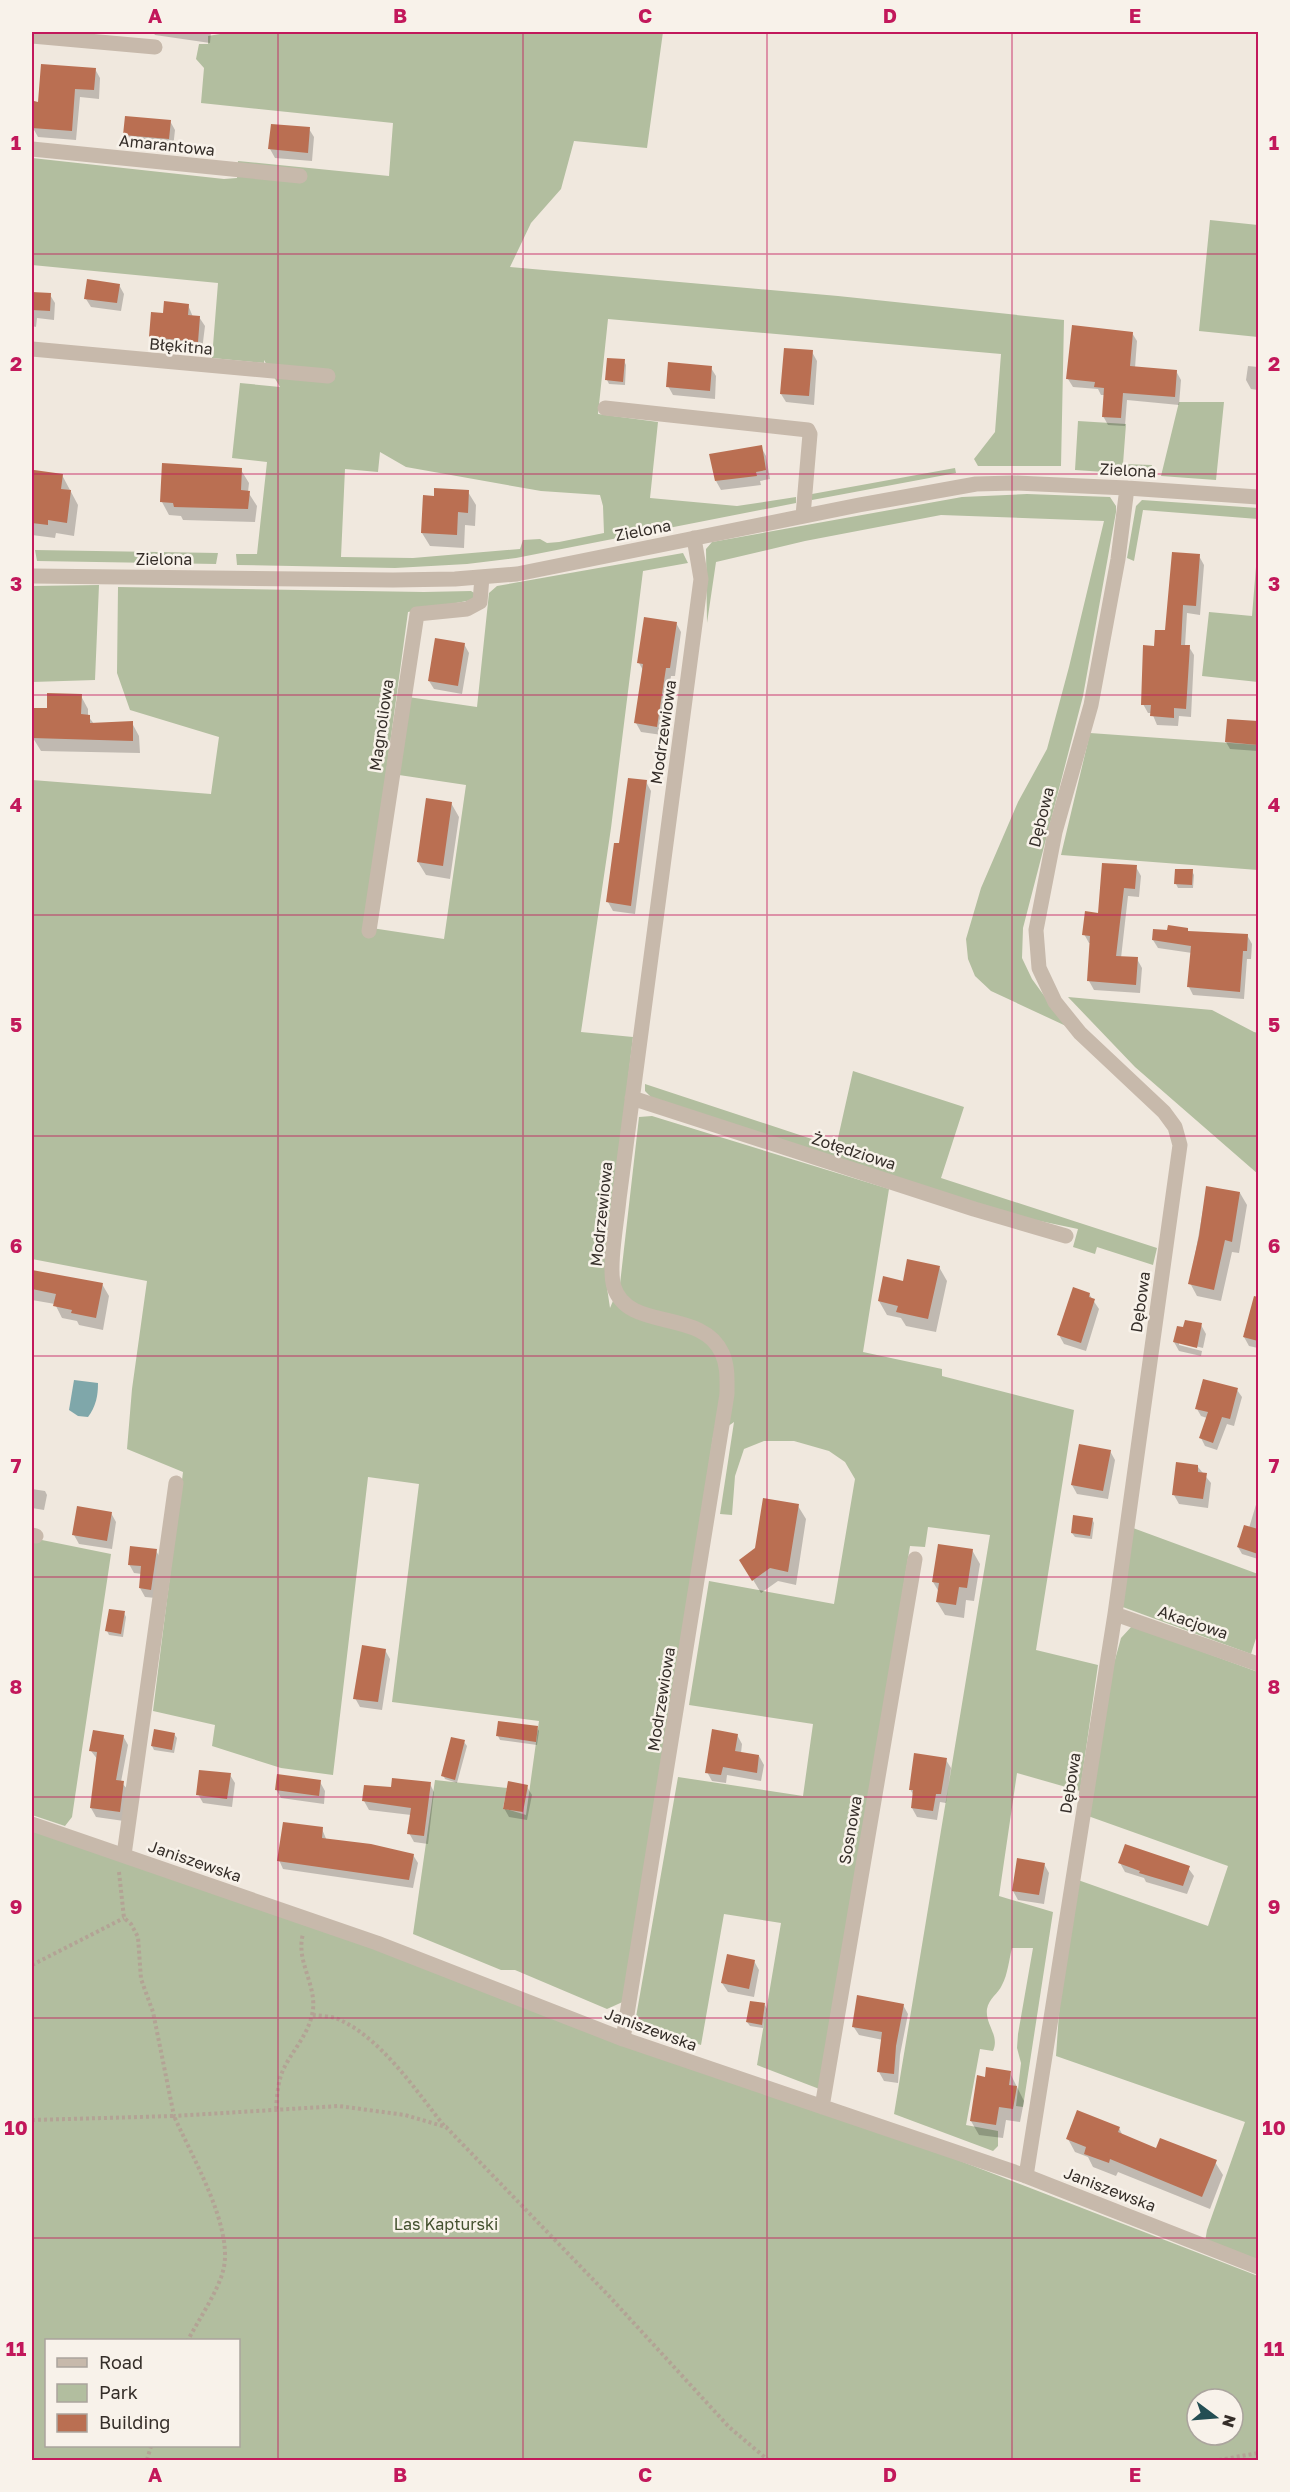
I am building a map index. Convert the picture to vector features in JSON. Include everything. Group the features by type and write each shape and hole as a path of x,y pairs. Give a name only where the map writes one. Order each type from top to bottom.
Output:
{"street":[{"path":"32,36 155,47"},
{"name":"Amarantowa","path":"32,149 300,176"},
{"name":"Błękitna","path":"32,349 328,376"},
{"path":"605,408 808,430 810,434 803,516"},
{"name":"Zielona","path":"32,576 393,580 517,574 803,516 976,484 1014,483 1127,488 1258,497"},
{"name":"Dębowa","path":"1026,2176 1115,1614 1180,1145 1175,1127 1164,1112 1080,1034 1055,1002 1039,968 1036,930 1054,832 1091,705 1118,559 1127,488"},
{"name":"Modrzewiowa","path":"623,2039 727,1394 726,1368 716,1342 704,1332 684,1324 630,1308 619,1300 613,1284 632,1098 701,579 694,538"},
{"name":"Magnoliowa","path":"369,931 417,614 467,609 480,602 482,577"},
{"name":"Żołędziowa","path":"632,1098 974,1209 1066,1236"},
{"path":"121,1854 176,1483"},
{"name":"Sosnowa","path":"822,2107 915,1559"},
{"name":"Akacjowa","path":"1115,1614 1258,1664"},
{"name":"Janiszewska","path":"32,1824 377,1942 623,2039 1026,2176 1258,2267"}],"path":[{"path":"121,1854 124,1918 131,1924 138,1937 141,1979 153,2012 174,2116 222,2223 225,2246 223,2271 189,2339"},
{"path":"32,1965 124,1918"},
{"path":"276,2109 278,2086 284,2068 303,2039 312,2015 314,1993 302,1960 301,1941 308,1919"},
{"path":"312,2015 338,2019 362,2032 402,2074 446,2127 609,2296 729,2427 768,2460"},
{"path":"32,2120 174,2116 339,2106 405,2115 446,2127"},
{"path":"1219,2460 1258,2452"}],"green space":[{"path":"232,32 663,32 647,148 574,141 561,189 531,223 510,267 838,296 1064,320 1061,466 978,466 974,459 995,432 1001,354 608,319 598,414 658,422 650,498 737,506 796,497 796,503 516,558 467,564 395,568 237,565 236,554 257,554 267,462 232,458 240,383 280,387 264,360 264,363 212,358 218,283 32,265 32,158 224,179 237,178 238,161 389,176 393,123 201,103 204,68 196,59 199,44 208,44 208,36","holes":["380,452 406,467 541,491 600,495 603,506 604,533 559,542 547,543 540,539 523,540 520,549 413,558 341,557 345,469 378,472"]},
{"path":"1210,220 1258,225 1258,337 1199,331"},
{"path":"1179,402 1224,402 1216,480 1161,476"},
{"path":"1078,421 1126,424 1123,464 1152,465 1149,475 1075,470"},
{"path":"955,468 956,473 812,500 812,494"},
{"path":"1027,494 1110,497 1116,506 1083,696 1023,928 1022,958 1032,979 1066,1026 991,991 975,976 968,959 966,939 981,888 1018,802 1047,749 1104,521 941,515 805,541 716,562 707,623 706,549 712,542 962,497"},
{"path":"1142,500 1258,508 1258,519 1143,510 1134,561 1127,558 1136,506"},
{"path":"1258,542 1258,682 1202,676 1209,612 1252,616"},
{"path":"35,550 218,553 216,564 37,561"},
{"path":"683,553 688,563 643,571 611,828 581,1032 633,1037 605,1274 610,1308 620,1284 639,1117 652,1116 889,1189 863,1352 942,1369 942,1376 1074,1410 1036,1650 1098,1665 1080,1791 1017,1773 999,1896 1053,1912 1023,2107 1016,2106 1021,2063 1017,2048 1033,1948 1012,1948 1004,1981 987,2009 995,2045 993,2051 980,2049 966,2125 998,2131 998,2146 993,2151 894,2114 990,1535 928,1527 925,1547 910,1546 822,2090 757,2065 781,1923 724,1914 701,2045 656,2030 636,2017 678,1777 803,1796 813,1724 689,1705 709,1581 834,1604 855,1479 845,1462 829,1451 794,1441 764,1441 744,1449 735,1476 732,1515 720,1514 734,1422 713,1437 627,2000 607,2009 515,1970 501,1970 413,1934 435,1780 507,1788 503,1808 526,1815 539,1721 392,1702 419,1484 368,1477 333,1775 281,1768 212,1746 215,1725 153,1711 183,1472 127,1449 132,1389 147,1281 32,1259 32,780 211,794 219,737 130,710 117,673 118,587 471,591 476,594 472,600 408,612 365,927 444,939 466,785 399,775 408,697 477,707 489,593 497,586"},
{"path":"99,585 95,680 32,682 32,586"},
{"path":"1090,733 1258,745 1258,870 1061,855"},
{"path":"1068,997 1212,1010 1258,1033 1258,1174 1135,1067"},
{"path":"853,1071 964,1107 941,1178 1157,1248 1153,1265 1097,1247 1095,1254 1073,1247 1078,1229 1011,1215 652,1098 645,1091 645,1084 836,1147"},
{"path":"1133,1528 1258,1574 1258,1632 1251,1654 1120,1606"},
{"path":"32,1538 111,1554 72,1817 65,1826 32,1815"},
{"path":"1132,1626 1258,1672 1258,2261 1205,2242 1207,2230 1245,2122 1056,2056 1060,1999 1078,1880 1208,1926 1228,1866 1088,1816 1105,1696 1121,1638"},
{"name":"Las Kapturski","path":"32,1830 735,2074 1258,2276 1258,2460 32,2460"}],"water":[{"path":"74,1380 98,1383 96,1401 88,1417 78,1416 69,1410"}],"building":[{"path":"41,64 96,68 94,90 75,89 72,131 32,128 34,101 38,102"},
{"path":"125,116 171,120 169,139 123,135"},
{"path":"271,124 310,127 308,153 268,149"},
{"path":"87,279 120,284 117,303 84,299"},
{"path":"32,292 51,293 50,311 32,310"},
{"path":"164,301 189,304 188,315 200,316 198,342 149,337 151,312 163,313"},
{"path":"1072,325 1133,332 1130,366 1177,370 1175,397 1123,393 1121,418 1102,417 1104,388 1094,387 1095,382 1066,379"},
{"path":"784,348 813,350 809,396 780,394"},
{"path":"607,358 625,359 623,382 605,380"},
{"path":"668,362 712,366 710,391 666,387"},
{"path":"762,445 766,470 756,472 757,476 715,481 709,454"},
{"path":"162,463 242,468 241,490 250,491 248,509 174,507 173,503 160,502"},
{"path":"34,470 63,474 61,489 71,490 67,523 48,520 48,525 32,523"},
{"path":"434,488 469,490 468,513 458,512 457,535 421,533 423,495 434,496"},
{"path":"1172,552 1200,554 1196,606 1183,605 1181,645 1190,645 1186,709 1174,708 1174,718 1150,716 1151,705 1141,705 1143,645 1154,646 1155,630 1165,630"},
{"path":"644,617 677,622 670,668 666,668 657,727 634,723 643,664 637,663"},
{"path":"435,638 465,643 458,686 428,681"},
{"path":"47,693 82,694 81,714 90,715 90,723 133,721 133,741 32,738 33,708 47,708"},
{"path":"1227,719 1258,721 1258,745 1225,742"},
{"path":"628,778 647,780 631,906 606,902 614,843 619,843"},
{"path":"426,798 452,802 443,866 417,862"},
{"path":"1102,863 1137,865 1135,889 1124,888 1116,956 1138,957 1136,985 1087,981 1090,936 1082,935 1085,911 1098,913"},
{"path":"1175,869 1193,869 1192,885 1174,884"},
{"path":"1168,925 1188,928 1188,931 1248,934 1247,951 1243,951 1240,992 1187,987 1191,946 1152,940 1153,929 1167,930"},
{"path":"1206,1186 1240,1192 1232,1242 1225,1240 1214,1290 1188,1284 1199,1236"},
{"path":"907,1259 940,1266 928,1319 896,1312 898,1306 878,1301 883,1276 903,1281"},
{"path":"32,1270 103,1283 96,1318 71,1313 72,1310 53,1306 56,1294 32,1289"},
{"path":"1073,1287 1090,1293 1089,1297 1095,1299 1081,1343 1057,1335"},
{"path":"1254,1296 1258,1297 1258,1341 1243,1337"},
{"path":"1185,1320 1202,1323 1197,1348 1173,1342 1177,1326 1183,1327"},
{"path":"1203,1379 1238,1388 1230,1419 1222,1417 1213,1443 1199,1438 1208,1412 1195,1409"},
{"path":"1079,1444 1111,1450 1103,1491 1071,1485"},
{"path":"1176,1462 1198,1465 1198,1472 1207,1473 1203,1499 1172,1495"},
{"path":"763,1498 799,1504 788,1572 770,1568 752,1581 739,1560 755,1548"},
{"path":"77,1506 112,1512 107,1541 72,1535"},
{"path":"1073,1515 1093,1518 1090,1536 1071,1533"},
{"path":"1244,1525 1258,1529 1258,1554 1237,1547"},
{"path":"938,1544 973,1549 967,1588 959,1587 956,1605 936,1602 939,1583 932,1582"},
{"path":"130,1546 157,1549 151,1590 139,1588 141,1566 128,1565"},
{"path":"109,1609 125,1611 121,1634 105,1631"},
{"path":"362,1645 386,1649 378,1702 353,1699"},
{"path":"498,1721 538,1726 536,1742 496,1736"},
{"path":"154,1729 175,1733 172,1750 151,1746"},
{"path":"712,1729 738,1734 735,1751 759,1755 757,1773 723,1767 721,1775 705,1773"},
{"path":"93,1730 124,1735 116,1780 124,1781 120,1812 90,1808 97,1752 89,1751"},
{"path":"451,1737 465,1740 455,1780 441,1776"},
{"path":"914,1753 947,1758 941,1794 936,1794 933,1811 911,1808 913,1790 909,1790"},
{"path":"199,1770 231,1773 227,1799 196,1795"},
{"path":"277,1774 321,1780 319,1796 275,1790"},
{"path":"392,1778 431,1782 424,1836 407,1834 411,1808 362,1801 364,1785 391,1787"},
{"path":"508,1781 528,1785 523,1812 503,1809"},
{"path":"283,1822 323,1827 322,1838 371,1844 414,1854 409,1880 277,1861"},
{"path":"1125,1844 1190,1866 1183,1886 1139,1873 1140,1871 1118,1863"},
{"path":"1017,1858 1045,1863 1039,1895 1012,1891"},
{"path":"727,1954 755,1960 749,1989 721,1983"},
{"path":"857,1995 904,2004 896,2046 894,2074 877,2072 882,2032 852,2027"},
{"path":"750,2001 765,2003 762,2025 746,2022"},
{"path":"986,2067 1011,2071 1009,2085 1017,2086 1013,2109 999,2107 996,2125 970,2121 977,2075 985,2077"},
{"path":"1077,2110 1120,2127 1118,2132 1156,2148 1160,2138 1217,2160 1202,2197 1110,2159 1109,2163 1084,2154 1086,2147 1066,2139"}]}
